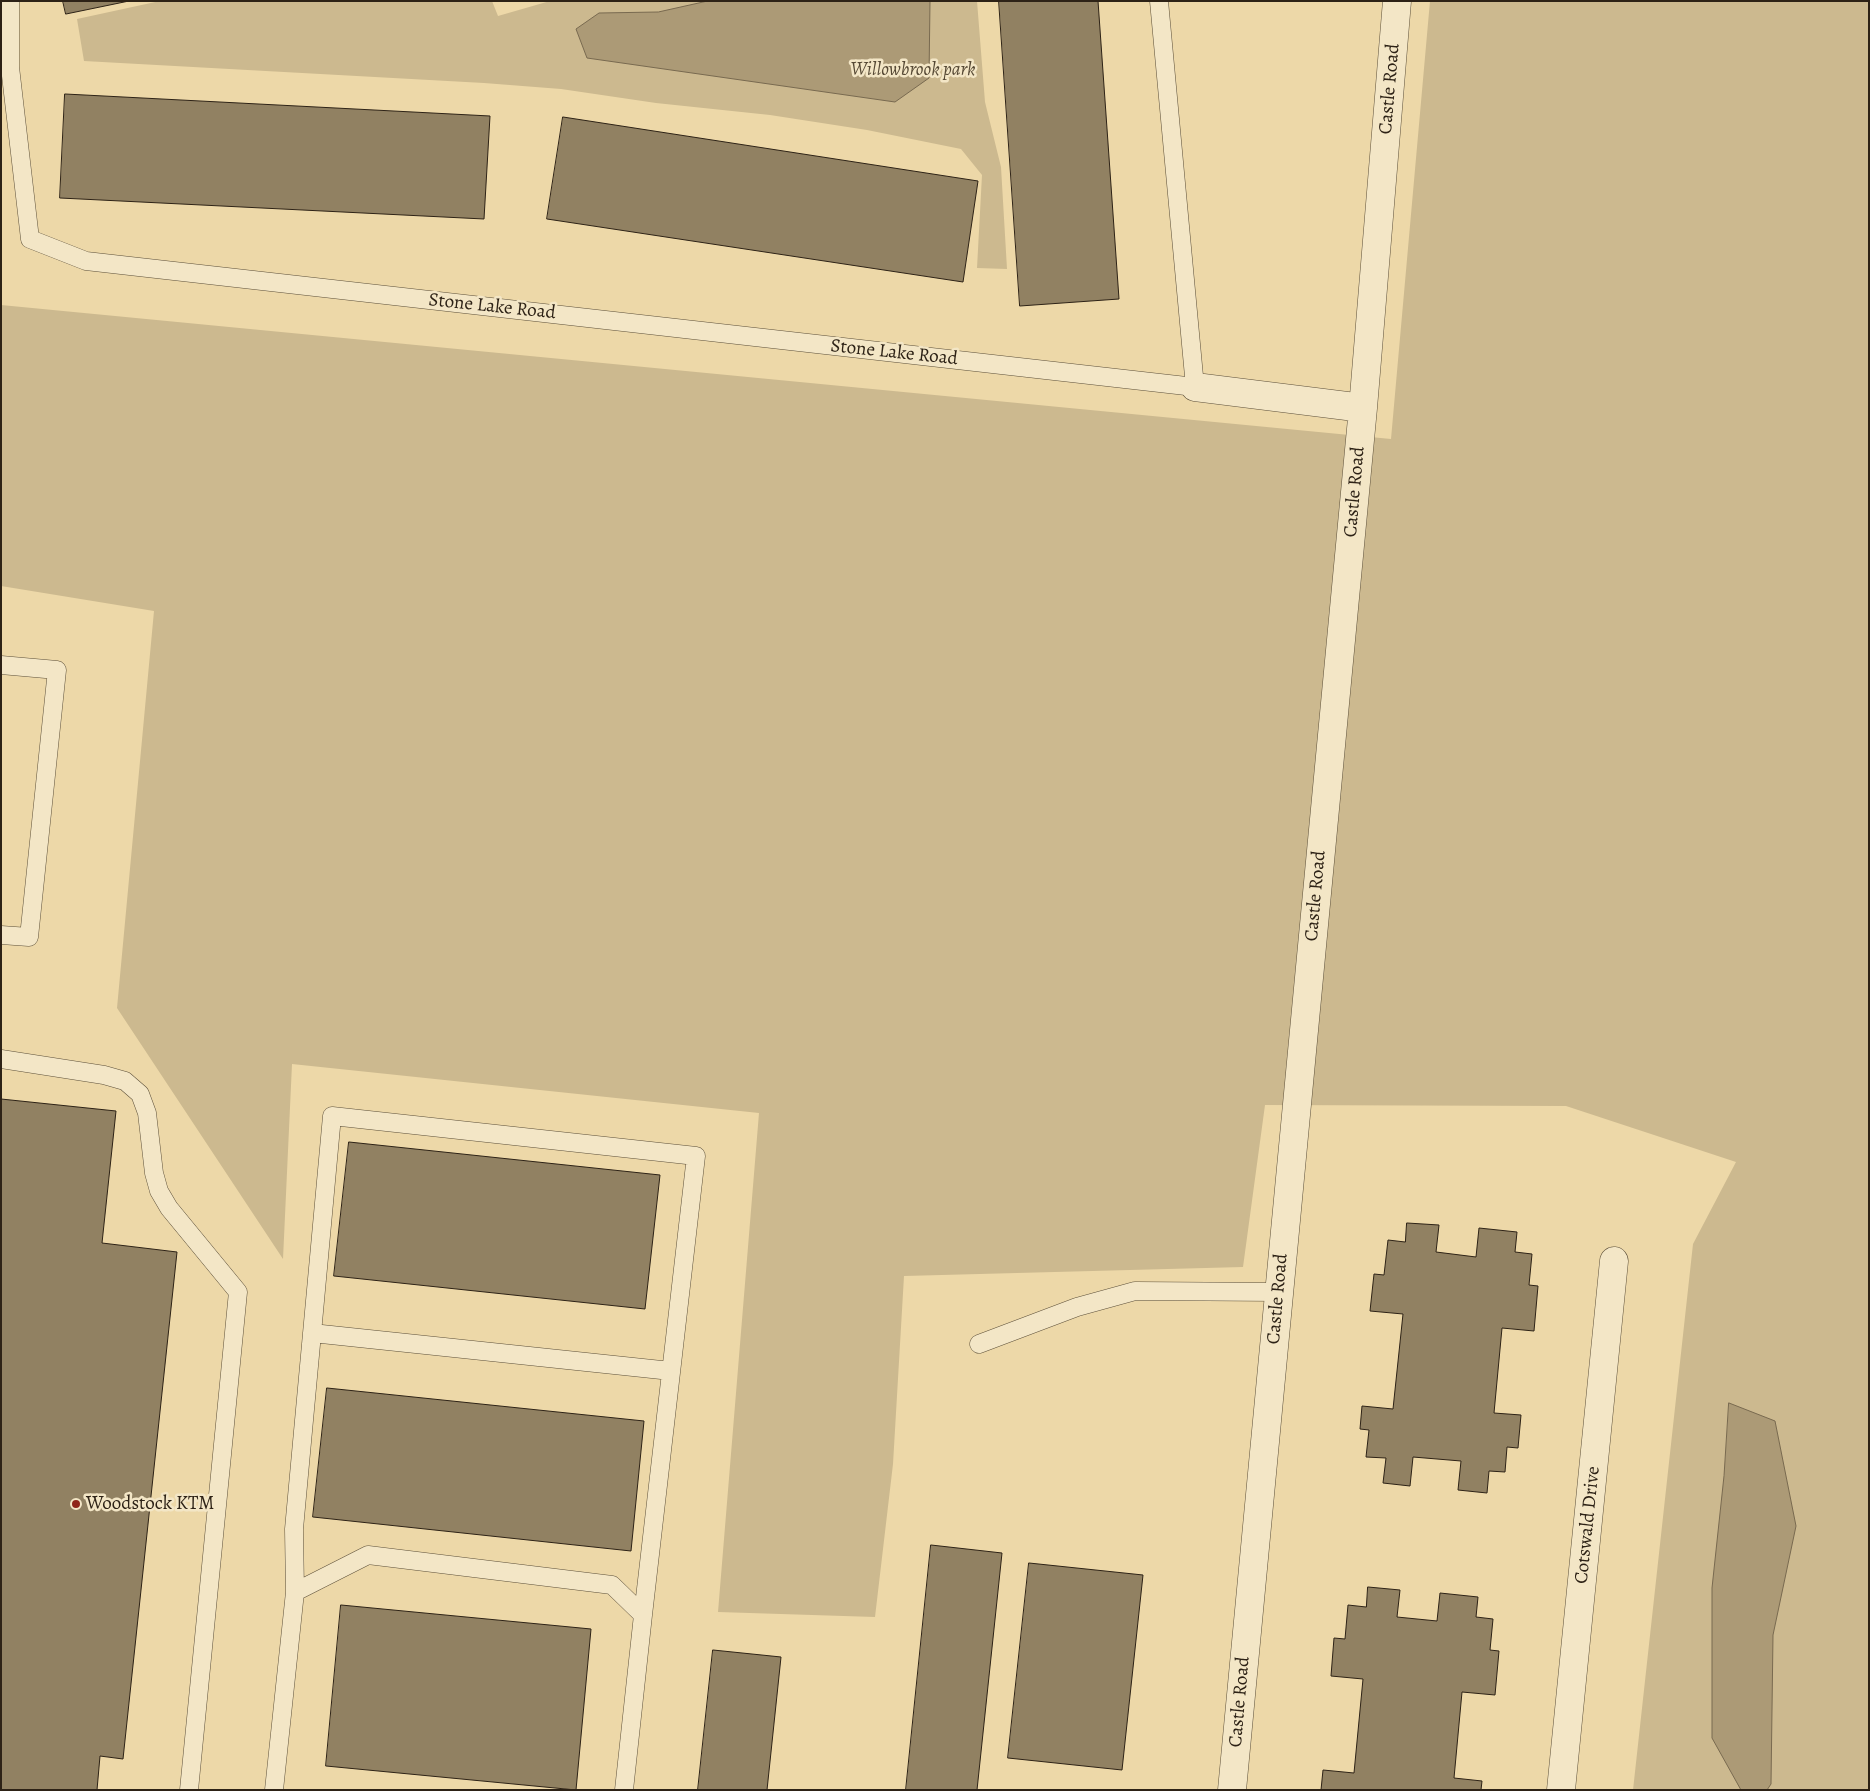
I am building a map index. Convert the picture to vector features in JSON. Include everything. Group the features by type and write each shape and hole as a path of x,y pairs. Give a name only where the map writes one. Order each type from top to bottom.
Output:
{"street":[{"name":"Castle Road","path":"1232,1790 1362,408 1397,1"},
{"name":"Stone Lake Road","path":"1195,387 1362,408"},
{"name":"Cotswald Drive","path":"1561,1790 1614,1261"}],"lane":[{"name":"Stone Lake Road","path":"10,1 10,67 30,239 86,261 1195,387"},
{"path":"1159,1 1195,387"},
{"path":"1,665 57,670 29,937 1,935"},
{"path":"1,1059 104,1075 125,1082 140,1094 147,1113 154,1173 159,1191 169,1208 238,1292 189,1790"},
{"path":"274,1790 296,1592 294,1529 332,1116 696,1156 624,1790"},
{"path":"979,1344 1077,1307 1135,1292 1279,1292"},
{"path":"312,1333 672,1371"},
{"path":"296,1592 368,1555 612,1585 643,1615"}],"green space":[{"name":"Willowbrook park","path":"160,1 492,1 498,16 550,1 977,1 985,102 1001,167 1007,269 977,268 982,175 961,149 867,130 770,115 656,103 561,89 84,61 77,19"},
{"path":"1430,1 1869,1 1869,1790 1633,1790 1693,1244 1736,1162 1566,1106 1265,1105 1243,1267 904,1276 893,1464 875,1617 718,1612 759,1113 292,1064 283,1259 117,1008 154,611 1,586 1,305 1391,439"}],"shaded area":[{"path":"708,1 930,1 929,78 895,102 587,58 576,29 599,13 658,12"},
{"path":"1729,1403 1775,1421 1796,1526 1773,1635 1771,1784 1767,1790 1741,1790 1712,1738 1712,1588 1724,1476"}],"building":[{"path":"63,1 129,1 66,14"},
{"path":"999,1 1098,1 1119,299 1020,306"},
{"path":"65,94 490,116 484,219 60,198"},
{"path":"563,117 978,181 963,282 547,219"},
{"name":"Woodstock KTM","path":"1,1099 116,1111 102,1243 177,1252 123,1759 100,1756 97,1790 1,1790"},
{"path":"349,1142 660,1175 645,1309 334,1276"},
{"path":"1407,1223 1439,1225 1436,1252 1476,1257 1479,1228 1517,1232 1515,1252 1532,1254 1529,1285 1538,1286 1534,1331 1502,1328 1494,1413 1521,1415 1518,1448 1507,1447 1505,1472 1489,1471 1487,1493 1458,1490 1461,1461 1413,1457 1410,1486 1383,1483 1386,1458 1366,1457 1369,1430 1360,1429 1362,1406 1393,1409 1403,1314 1370,1311 1374,1274 1384,1275 1388,1240 1405,1242"},
{"path":"327,1388 644,1421 631,1551 313,1517"},
{"path":"931,1545 1002,1553 977,1790 906,1790"},
{"path":"1029,1563 1143,1575 1122,1770 1008,1758"},
{"path":"1368,1587 1400,1590 1397,1617 1437,1621 1440,1593 1478,1597 1476,1617 1493,1619 1490,1650 1499,1651 1495,1695 1462,1692 1454,1778 1482,1781 1481,1790 1321,1790 1323,1770 1354,1773 1363,1679 1331,1676 1334,1638 1345,1639 1348,1605 1366,1607"},
{"path":"341,1605 591,1629 576,1790 326,1766"},
{"path":"713,1650 781,1657 767,1790 698,1790"}],"place":[{"name":"Woodstock KTM","path":"76,1504"}]}
